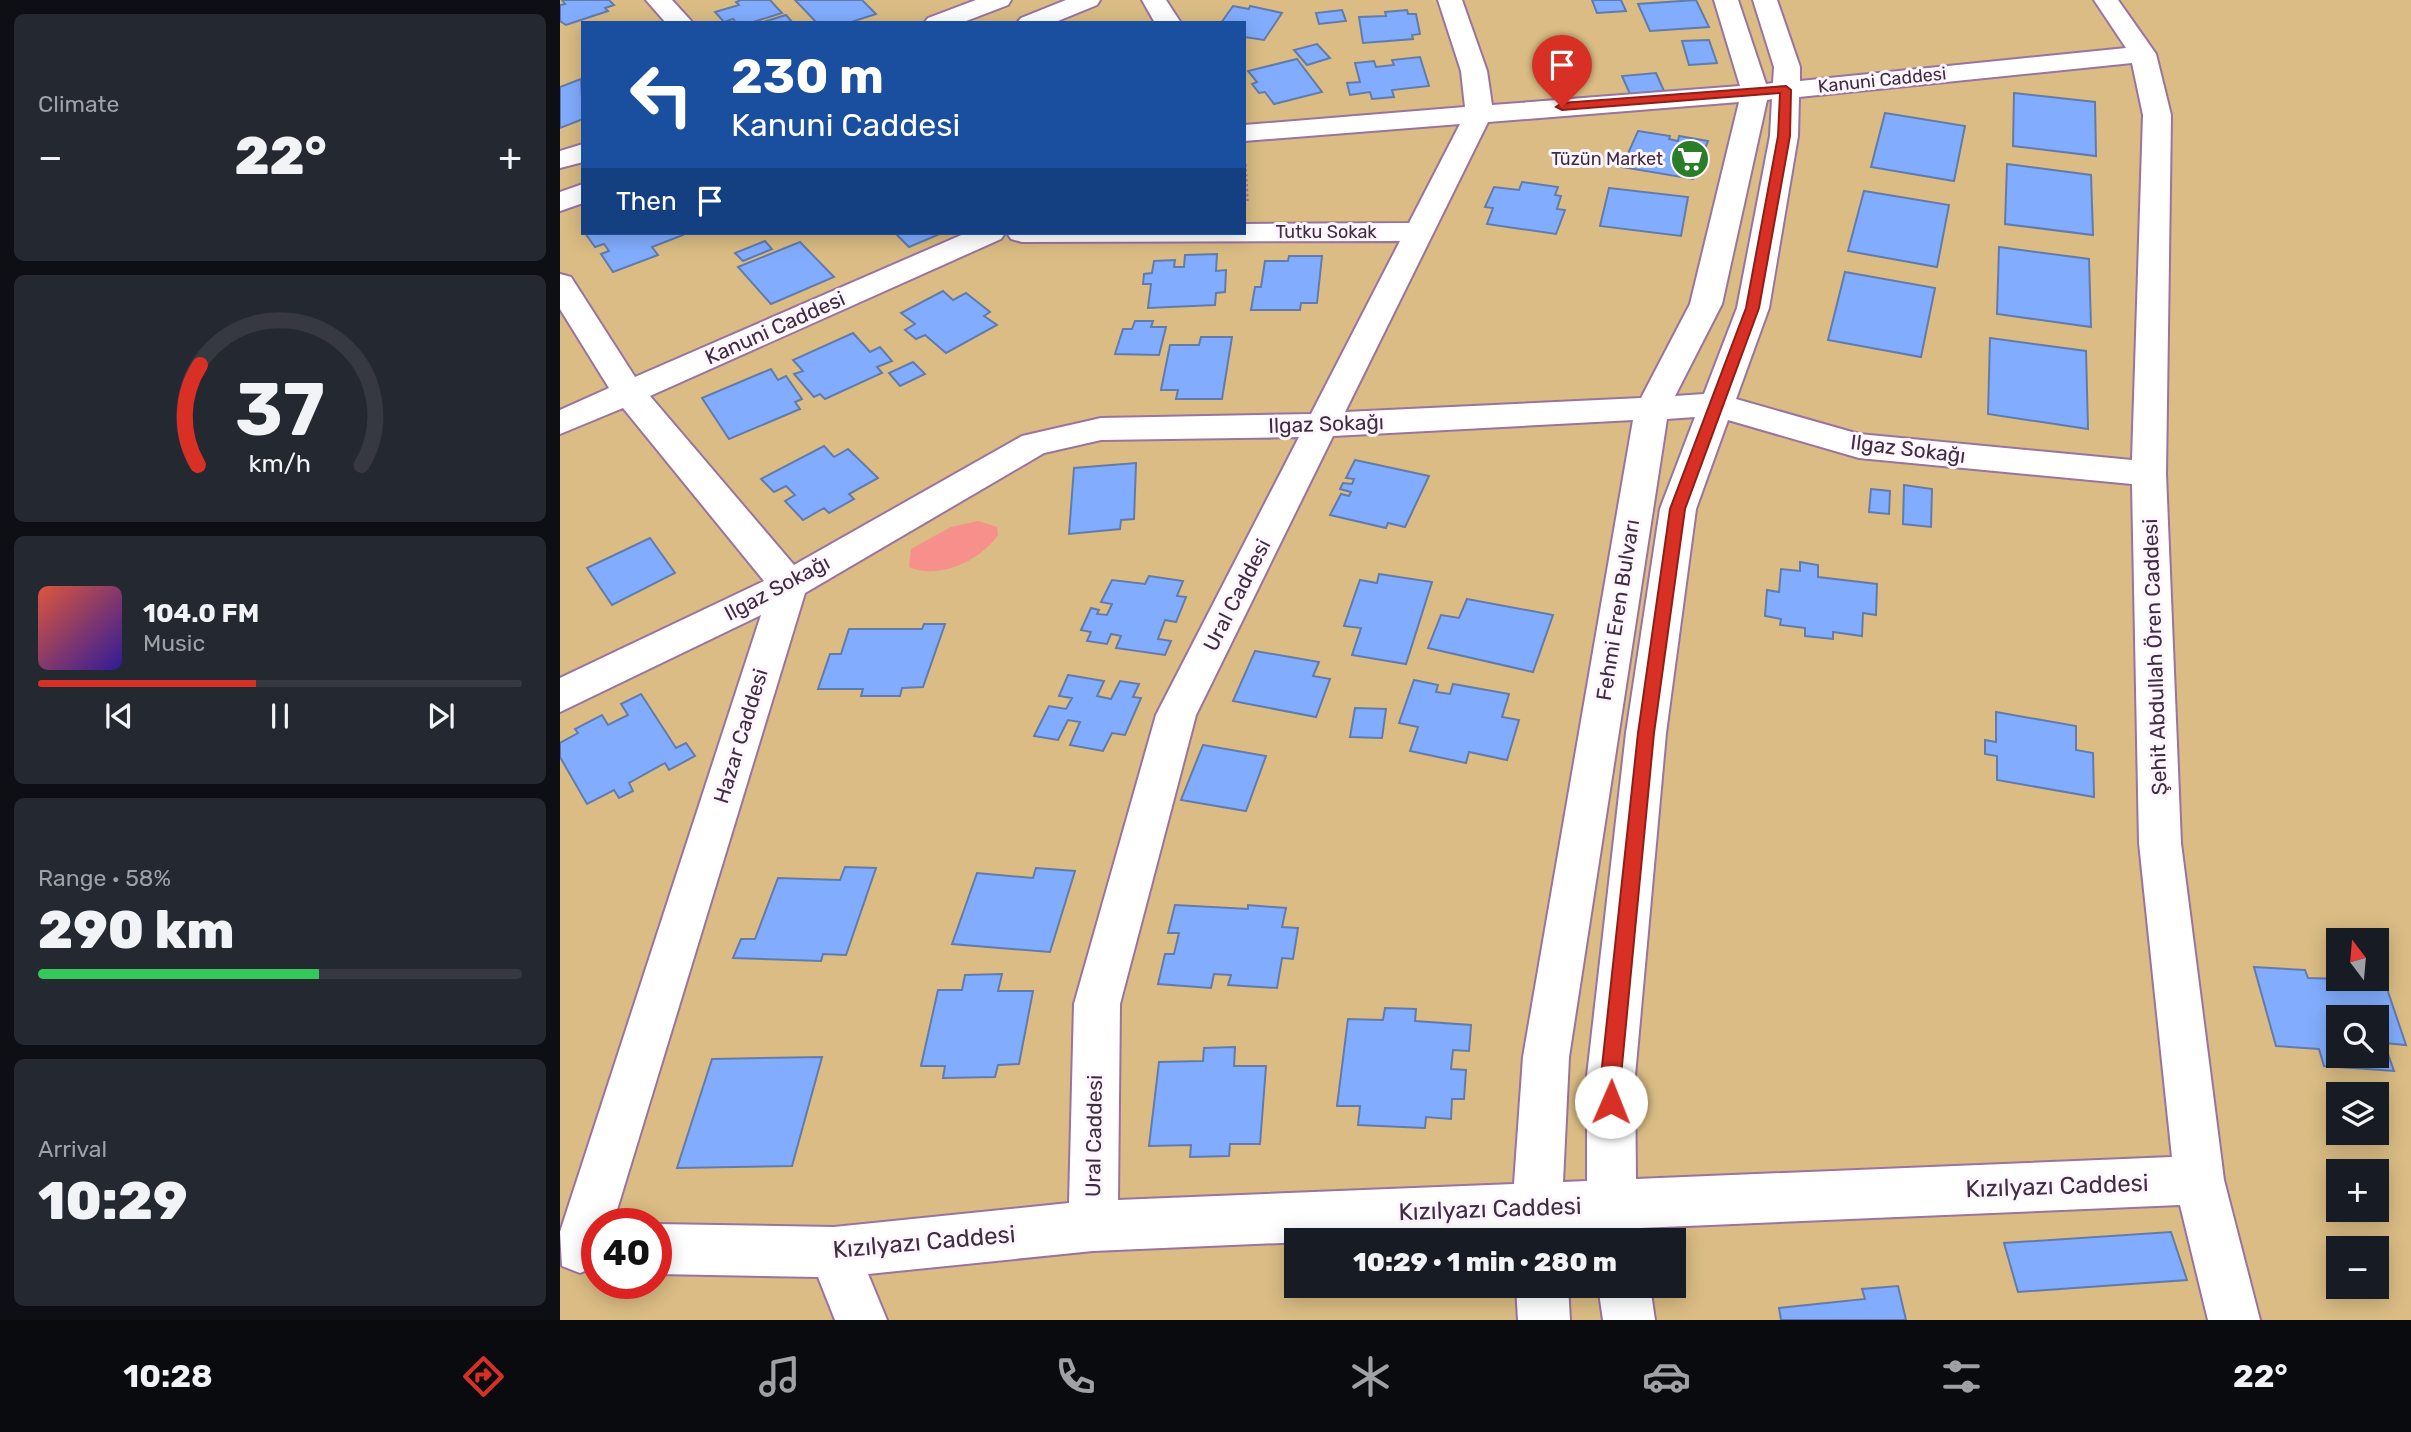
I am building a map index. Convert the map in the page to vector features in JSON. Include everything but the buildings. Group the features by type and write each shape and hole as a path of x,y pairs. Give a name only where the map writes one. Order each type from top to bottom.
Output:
{"street":[{"path":"659,0 678,21"},
{"path":"941,21 999,0"},
{"path":"1035,21 1088,0"},
{"path":"1154,0 1167,21"},
{"path":"1450,0 1474,71 1479,113"},
{"name":"Fehmi Eren Bulvarı","path":"1615,1222 1611,1076 1646,733 1678,509 1753,308 1784,136 1771,91 1726,0"},
{"name":"Fehmi Eren Bulvarı","path":"1538,1224 1546,1057 1652,408 1706,304 1771,91 1787,67 1765,0"},
{"name":"Şehit Abdullah Ören Caddesi","path":"2106,0 2143,54 2157,115 2149,474 2160,843 2199,1180 2234,1320"},
{"name":"Kanuni Caddesi","path":"1246,133 1771,91 2143,54"},
{"name":"Ural Caddesi","path":"1093,1226 1097,1004 1176,715 1479,113"},
{"path":"560,160 581,153"},
{"path":"560,202 581,194"},
{"name":"Tutku Sokak","path":"1248,233 1419,232"},
{"name":"Kanuni Caddesi","path":"560,423 985,235"},
{"path":"560,284 628,392 789,585"},
{"name":"Ilgaz Sokağı","path":"560,696 789,585 1034,444 1101,429 1322,425 1717,405 1859,446 2149,474"},
{"name":"Hazar Caddesi","path":"579,1248 789,585"},
{"name":"Kızılyazı Caddesi","path":"672,1249 834,1252 1093,1226 1615,1222 2199,1180"},
{"path":"834,1252 862,1320"},
{"path":"1543,1298 1544,1320"},
{"path":"1626,1298 1629,1320"}],"path":[{"path":"1246,196 1248,233"}],"shaded area":[{"path":"560,0 2411,0 2411,1320 560,1320"},
{"path":"978,521 997,527 998,535 981,553 958,566 946,569 933,571 909,567 911,549 951,527"}],"place":[{"name":"Tüzün Market","path":"1690,159"}],"route":[{"path":"1562,107 1786,90 1784,136 1753,308 1678,509 1646,733 1611,1076 1611,1102"}]}
